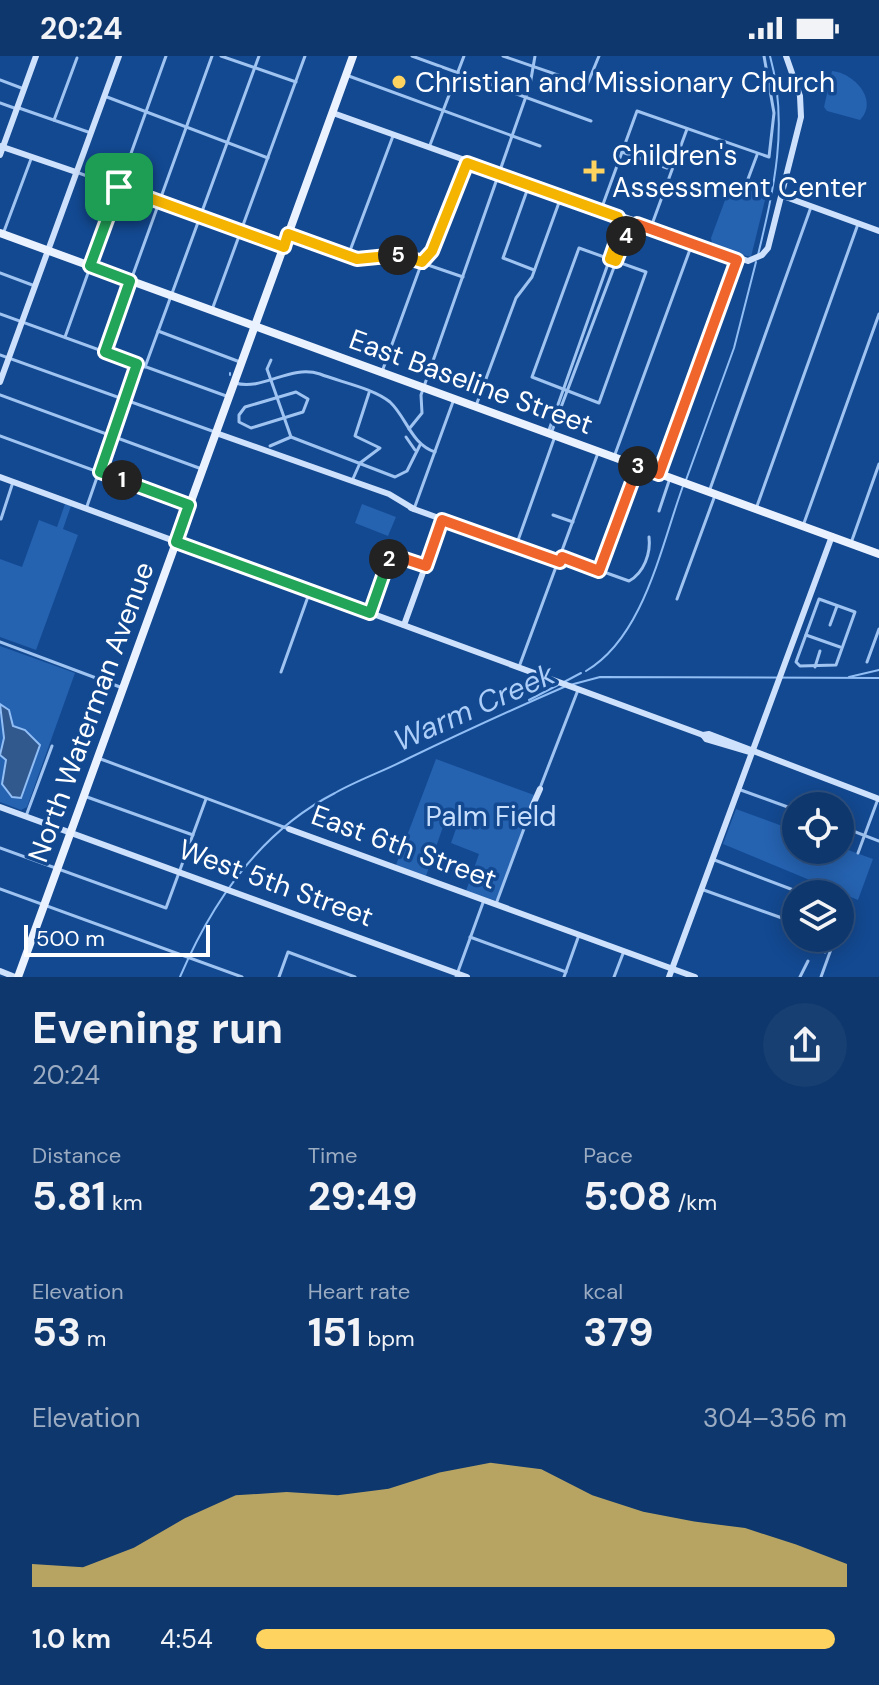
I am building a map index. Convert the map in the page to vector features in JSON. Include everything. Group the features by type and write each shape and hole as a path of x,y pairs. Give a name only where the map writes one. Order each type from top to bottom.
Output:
{"main road":[{"name":"North Waterman Avenue","path":"17,977 353,56"},
{"name":"East Baseline Street","path":"2,233 879,554"}],"street":[{"path":"0,155 36,56"},
{"path":"0,382 119,56"},
{"path":"65,337 166,56"},
{"path":"105,352 212,56"},
{"path":"221,56 296,82"},
{"path":"145,367 259,56"},
{"path":"212,311 305,56"},
{"path":"412,56 591,121"},
{"path":"428,148 464,56"},
{"path":"503,56 587,85 596,57"},
{"path":"409,429 422,413 424,388 526,97 535,56"},
{"path":"600,211 637,111 769,157 774,113 764,56"},
{"path":"333,113 737,260 752,260 764,254 783,196 801,117 800,96 786,56"},
{"path":"54,120 77,58"},
{"path":"346,75 540,146"},
{"path":"0,80 24,89"},
{"path":"104,96 268,158"},
{"path":"0,103 91,133"},
{"path":"650,229 687,129"},
{"path":"348,256 393,136"},
{"path":"2,146 284,247"},
{"path":"622,152 667,168"},
{"path":"745,187 757,155"},
{"path":"2,233 32,156"},
{"path":"382,373 422,262 436,245 467,163"},
{"path":"529,185 503,258 535,270"},
{"path":"783,196 879,231"},
{"path":"476,407 516,298 535,270 561,197"},
{"path":"677,599 811,207"},
{"path":"516,546 620,230 618,217"},
{"path":"566,390 627,233 637,224"},
{"path":"756,509 858,224"},
{"path":"288,234 362,260 396,254 464,277"},
{"path":"614,457 692,244"},
{"path":"579,248 616,261 646,272 599,403 532,377 579,248"},
{"path":"659,474 737,260"},
{"path":"0,273 35,286"},
{"path":"0,314 229,397"},
{"path":"803,526 879,314"},
{"path":"586,326 592,328"},
{"path":"158,331 241,362"},
{"path":"0,355 352,481 442,520 599,571 633,580 648,556 649,537"},
{"path":"270,361 269,379 291,437"},
{"path":"86,509 137,364"},
{"path":"234,382 249,384 307,370 392,404 420,445 435,452"},
{"path":"297,392 308,399 305,411 282,418 249,428 238,420 244,408 276,398 297,392"},
{"path":"352,481 360,463 380,448 355,436 369,393"},
{"path":"0,395 202,469"},
{"path":"414,509 454,399"},
{"path":"0,436 189,505"},
{"path":"270,446 291,437 398,476 409,468 420,445"},
{"path":"406,437 415,450"},
{"path":"519,667 598,451"},
{"path":"851,543 879,464"},
{"path":"599,571 636,465"},
{"path":"0,477 310,591 371,609 404,625 703,735 709,734 878,799 858,853"},
{"path":"659,511 670,478"},
{"path":"1,519 13,482"},
{"path":"553,515 574,522"},
{"path":"404,625 442,520"},
{"path":"669,977 832,536"},
{"path":"371,609 392,556 426,566"},
{"path":"281,672 310,591"},
{"path":"819,599 855,612 834,666 797,665 816,607 819,599"},
{"path":"806,604 816,607"},
{"path":"830,625 837,606"},
{"path":"867,662 879,629"},
{"path":"806,635 842,648"},
{"path":"0,642 123,688"},
{"path":"791,645 801,648"},
{"path":"815,667 820,651"},
{"path":"496,904 578,690"},
{"path":"26,816 52,746"},
{"name":"East 6th Street","path":"98,758 695,977"},
{"path":"738,789 782,805"},
{"path":"84,795 193,835"},
{"path":"0,848 166,908 206,799"},
{"path":"0,817 2,807"},
{"name":"West 5th Street","path":"2,807 467,977"},
{"path":"854,831 879,841"},
{"path":"712,859 782,886"},
{"path":"0,889 242,977"},
{"path":"701,889 782,918"},
{"path":"457,975 484,900"},
{"path":"564,977 579,935"},
{"path":"470,937 566,972"},
{"path":"614,977 624,951"},
{"path":"279,977 288,952 355,977"},
{"path":"821,977 828,952"},
{"path":"800,976 808,961"},
{"path":"0,971 17,977"}],"green space":[{"path":"832,71 856,82 865,96 867,104 860,120 827,111 824,107"},
{"path":"731,184 766,196 751,257 713,248 711,238"},
{"path":"65,504 71,506 63,529 78,535 36,650 0,637 0,559 22,567 39,520 57,527"},
{"path":"362,504 396,517 388,536 355,523"},
{"path":"0,646 75,673 27,807 21,810 0,802"},
{"name":"Palm Field","path":"436,759 534,795 497,901 466,891 479,854 451,843 458,823 446,818 426,876 396,865"},
{"path":"736,809 782,826 782,864 854,864 854,852 873,859 858,900 854,898 854,880 810,880 723,844"}],"shaded area":[{"path":"0,704 9,710 13,726 25,730 40,745 21,798 12,797 2,784 6,760 0,755 4,738"}],"waterway":[{"path":"758,255 774,181 779,132 776,82 770,56"},
{"path":"686,480 734,348 756,262"},
{"path":"586,671 606,656 623,636 636,613 658,562 683,486"},
{"path":"849,677 879,670"},
{"path":"564,682 581,673"},
{"name":"Warm Creek","path":"570,685 600,677 879,678"},
{"name":"Warm Creek","path":"529,700 558,685"},
{"name":"Warm Creek","path":"180,977 207,922 224,896 242,871 284,827 335,793 564,687"}],"place":[{"name":"Christian and Missionary Church","path":"399,82"},
{"name":"Children's Assessment Center","path":"594,171"}],"route":[{"path":"467,163 618,217 620,230 610,259 616,261 627,233 637,224 737,260 659,474 636,465 599,571 562,557 560,562 442,520 426,566 393,555 390,557 370,613 176,542 189,505 100,472 137,364 105,352 130,281 90,266 119,187 284,247 288,234 357,259 396,254 422,262 436,245 467,163"}]}
